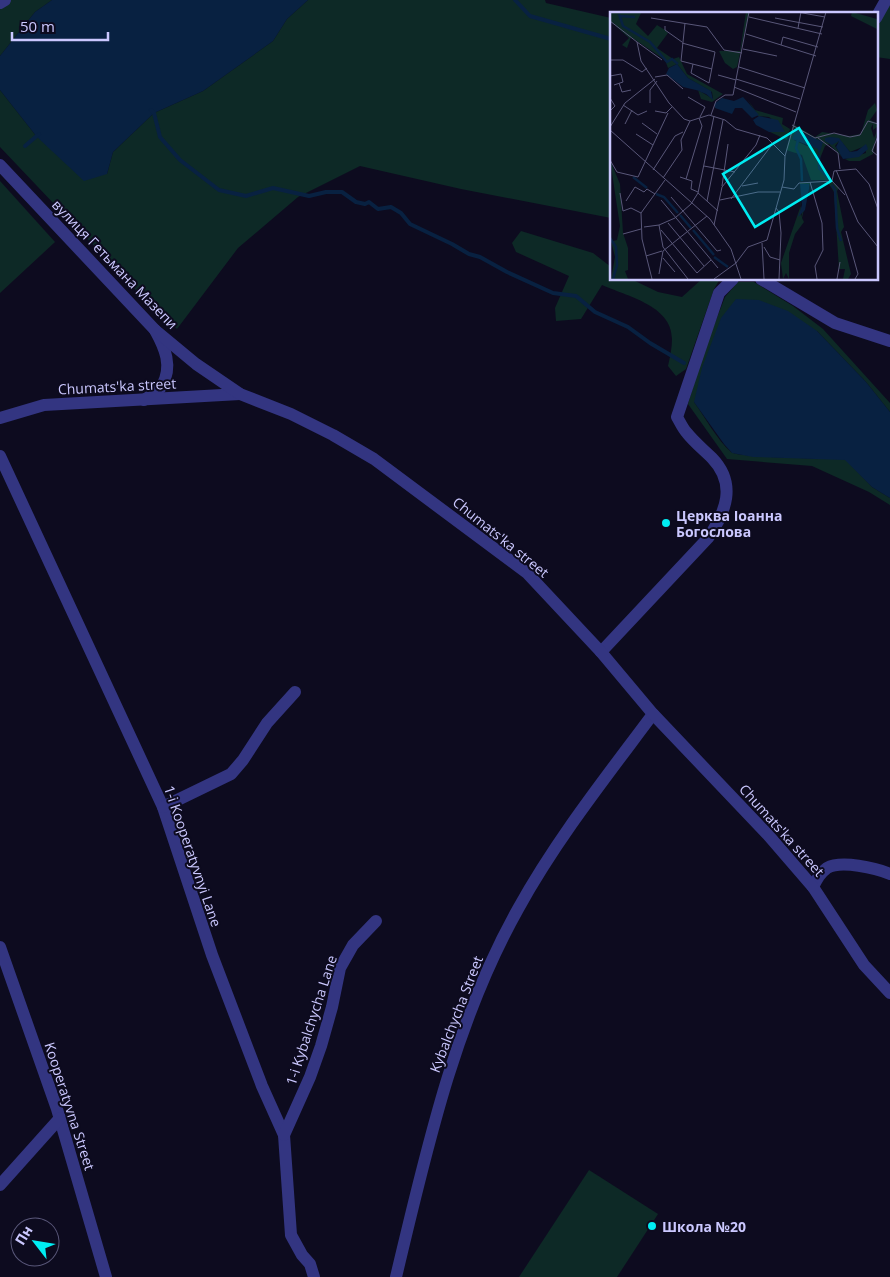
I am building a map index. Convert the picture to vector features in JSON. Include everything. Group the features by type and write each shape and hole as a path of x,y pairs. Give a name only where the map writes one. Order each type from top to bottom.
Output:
{"street":[{"path":"0,3 5,0"},
{"path":"878,14 886,0"},
{"name":"вулиця Гетьмана Мазепи","path":"0,165 155,330 196,364 240,394"},
{"path":"601,652 708,538 717,526 724,509 727,492 725,476 713,460 687,433 677,417 719,293 731,280"},
{"path":"763,280 835,323 890,341"},
{"path":"144,400 162,387 167,371 166,350 155,330"},
{"name":"Chumats'ka street","path":"0,418 44,405 240,394 291,414 333,434 374,459 527,573 601,652 653,714 769,836 813,887 864,965 890,993"},
{"name":"1-i Kooperatyvnyi Lane","path":"0,456 163,807 212,955 262,1086 284,1135 291,1235 302,1255 310,1264 314,1277"},
{"path":"163,807 231,774 243,760 267,723 295,692"},
{"name":"Kybalchycha Street","path":"396,1277 420,1177 454,1057 482,981 518,909 560,839 653,714"},
{"path":"813,887 818,876 829,867 841,865 866,868 890,874"},
{"name":"1-i Kybalchycha Lane","path":"284,1135 310,1077 321,1046 340,968 353,945 376,921"},
{"name":"Kooperatyvna Street","path":"0,947 60,1118 106,1277"},
{"path":"0,1185 60,1118"}],"green space":[{"path":"0,0 52,0 35,12 0,56"},
{"path":"308,0 545,0 546,3 610,18 610,218 461,189 360,166 298,197 238,248 177,329 149,304 0,147 0,90 37,137 107,174 113,152 154,113 203,91 273,41 287,19"},
{"path":"890,0 890,59 878,57 878,15"},
{"path":"0,181 55,242 0,293"},
{"path":"521,231 593,253 610,266 610,280 633,280 658,292 682,297 701,280 719,280 714,289 686,369 676,376 668,366 672,339 670,327 656,310 646,303 602,285 581,319 556,321 555,308 569,276 516,252 512,243"},
{"path":"738,282 754,282 793,306 823,329 890,403 890,412 866,382 817,331 694,402 711,428 731,452 737,454 785,458 845,459 872,487 890,498 890,505 869,492 812,466 727,459 688,404 702,356 725,297"},
{"path":"589,1170 658,1214 617,1277 519,1277"}],"water":[{"path":"52,0 308,0 287,19 273,41 203,91 154,113 113,152 107,174 84,181 37,137 0,90 0,56 35,12"},
{"path":"736,299 759,300 788,311 817,331 866,382 890,412 890,498 872,487 845,460 753,457 732,453 724,444 694,402 702,368 721,318"}],"waterway":[{"path":"515,0 530,16 610,39"},
{"path":"151,110 154,113 160,137 180,160 219,190 246,196 273,188 309,196 326,192 342,192 356,202 365,204 369,202 378,209 391,207 401,213 410,224 469,254 480,257 507,272 553,293 576,296 595,312 628,327 650,343 684,363"},
{"path":"25,146 39,134"}],"place":[{"name":"Церква Іоанна Богослова","path":"666,523"},
{"name":"Школа №20","path":"652,1226"}]}
